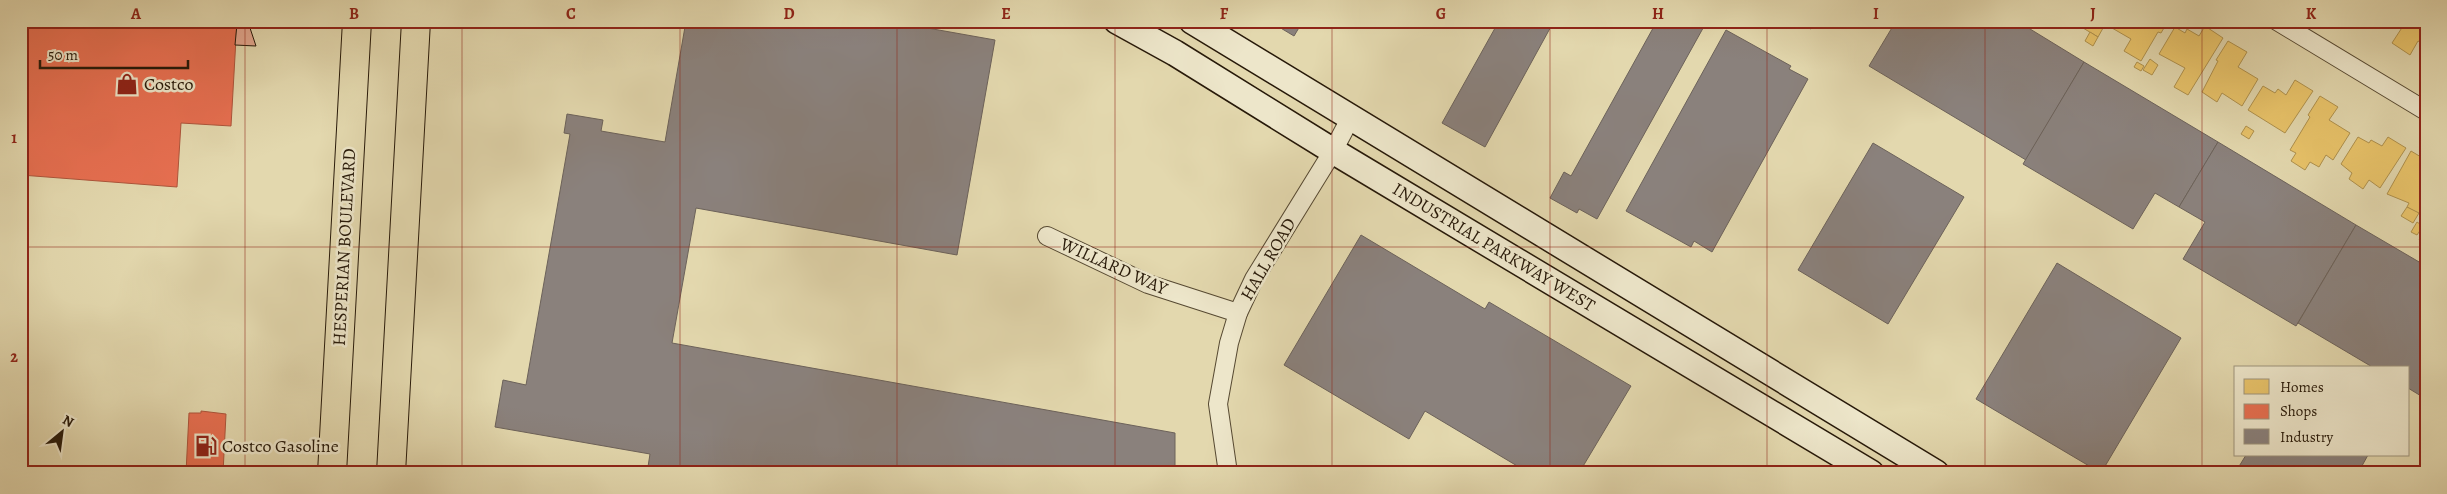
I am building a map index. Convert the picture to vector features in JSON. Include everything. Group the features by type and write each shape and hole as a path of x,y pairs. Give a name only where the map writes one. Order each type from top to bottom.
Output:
{"main road":[{"name":"HESPERIAN BOULEVARD","path":"332,473 357,21"},
{"path":"391,473 416,21"},
{"name":"INDUSTRIAL PARKWAY WEST","path":"1118,21 1175,53 1333,152 1871,473"},
{"name":"INDUSTRIAL PARKWAY WEST","path":"1192,21 1936,473"}],"street":[{"path":"2277,21 2426,111"},
{"name":"HALL ROAD","path":"1228,473 1218,404 1229,342 1238,313 1254,279 1333,152 1351,117"},
{"name":"WILLARD WAY","path":"1047,236 1148,284 1238,313"}],"building: Homes":[{"path":"2087,21 2107,21 2098,37 2083,28"},
{"path":"2116,21 2168,21 2161,33 2158,32 2141,61 2124,51 2131,39 2112,28"},
{"path":"2411,21 2426,21 2426,41 2424,44 2418,41 2410,55 2392,43 2405,23 2409,26"},
{"path":"2205,26 2223,38 2188,95 2174,87 2185,68 2159,54 2175,27 2185,33 2187,29 2199,36"},
{"path":"2090,32 2098,37 2093,46 2085,41"},
{"path":"2228,41 2247,52 2238,67 2258,79 2242,106 2222,93 2217,102 2202,92 2218,61 2216,60"},
{"path":"2150,59 2158,65 2152,75 2143,70"},
{"path":"2137,62 2144,66 2141,71 2134,67"},
{"path":"2295,80 2313,91 2285,133 2248,110 2263,86 2275,93 2278,89 2286,95"},
{"path":"2320,96 2338,107 2329,120 2350,133 2333,160 2326,155 2319,167 2310,162 2305,170 2291,161 2296,153 2290,150"},
{"path":"2246,126 2254,131 2249,139 2241,134"},
{"path":"2358,137 2369,143 2371,140 2382,146 2388,137 2406,148 2380,188 2369,180 2363,189 2349,179 2352,173 2341,164"},
{"path":"2411,151 2426,160 2424,171 2426,173 2425,217 2407,207 2409,203 2387,194"},
{"path":"2407,207 2419,213 2413,223 2401,216"},
{"path":"2417,222 2423,226 2417,235 2411,232"},
{"path":"2426,229 2426,244 2419,240"}],"building: Shops":[{"name":"Costco","path":"21,21 237,21 231,126 181,123 177,187 21,175"},
{"name":"Costco Gasoline","path":"201,411 226,414 223,473 186,473 189,413 201,413"}],"building: Industry":[{"path":"686,21 888,21 995,40 957,255 696,208 672,343 1175,433 1175,473 647,473 650,454 495,427 503,380 526,385 570,134 564,133 567,114 603,120 601,131 665,142"},
{"path":"1269,21 1303,21 1294,36"},
{"path":"1499,21 1554,21 1485,147 1442,123"},
{"path":"1657,21 1707,21 1597,219 1579,209 1577,213 1550,198 1564,172 1571,176"},
{"path":"1797,21 1815,21 1811,29"},
{"path":"1896,21 2017,21 2084,62 2026,160 1869,66"},
{"path":"1726,30 1791,66 1789,69 1808,79 1712,252 1694,241 1691,247 1626,211"},
{"path":"2084,62 2218,142 2179,207 2155,193 2133,229 2023,164"},
{"path":"2218,142 2356,225 2296,326 2183,259 2205,222 2179,207"},
{"path":"1873,143 1964,197 1888,324 1798,270"},
{"path":"2356,225 2426,266 2426,399 2410,389 2410,366 2371,366 2298,323"},
{"path":"1361,235 1485,309 1489,302 1631,386 1579,473 1529,473 1425,411 1409,439 1284,365"},
{"path":"2057,263 2181,338 2101,473 1976,399"},
{"path":"2245,456 2367,456 2358,473 2235,473"}],"building: Other":[{"path":"237,24 249,25 256,46 235,45"}],"place":[{"name":"Costco","path":"127,84"},
{"name":"Costco Gasoline","path":"206,446"}]}
